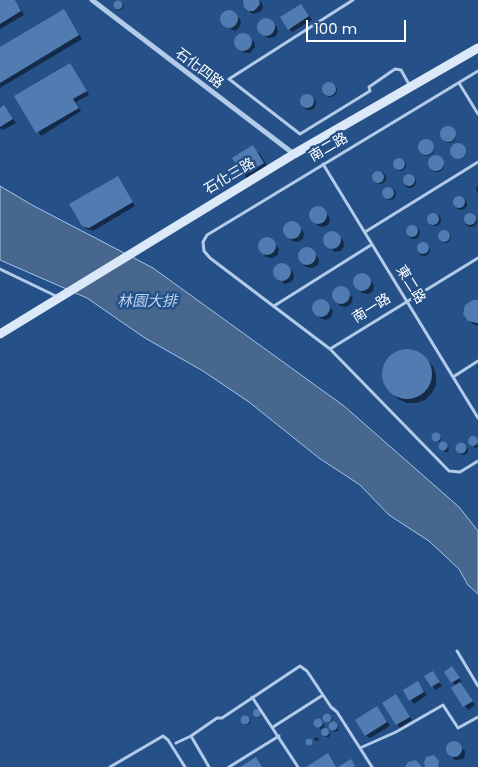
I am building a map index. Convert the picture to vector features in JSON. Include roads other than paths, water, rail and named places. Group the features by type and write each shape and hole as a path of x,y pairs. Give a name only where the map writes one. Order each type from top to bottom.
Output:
{"street":[{"name":"石化四路","path":"92,0 294,154"},
{"name":"石化三路","path":"0,334 294,154 478,48"}],"lane":[{"path":"353,0 229,79 300,134 370,91 369,87 396,69 401,70 410,87"},
{"name":"南二路","path":"274,306 210,258 204,251 203,242 207,235 478,71"},
{"path":"459,83 478,114"},
{"path":"365,232 478,162"},
{"name":"東二路","path":"324,164 478,418"},
{"path":"372,245 274,306 330,349 449,471 460,472 478,461"},
{"name":"南一路","path":"330,349 478,258"},
{"path":"0,269 56,299"},
{"path":"453,377 478,361"},
{"path":"457,651 478,686"},
{"path":"176,743 191,736 217,718 222,718 300,666 307,671 337,712 372,767"},
{"path":"273,727 323,695"},
{"path":"252,697 298,767"},
{"path":"360,748 396,732 443,705 458,728 478,717"},
{"path":"110,767 164,736 184,767"},
{"path":"191,736 209,767"},
{"path":"229,767 279,736"}],"water":[{"name":"林園大排","path":"0,186 32,205 153,268 344,406 459,507 478,531 478,594 468,585 459,569 429,541 389,515 360,485 319,458 249,402 203,371 145,338 87,298 0,260"}]}
